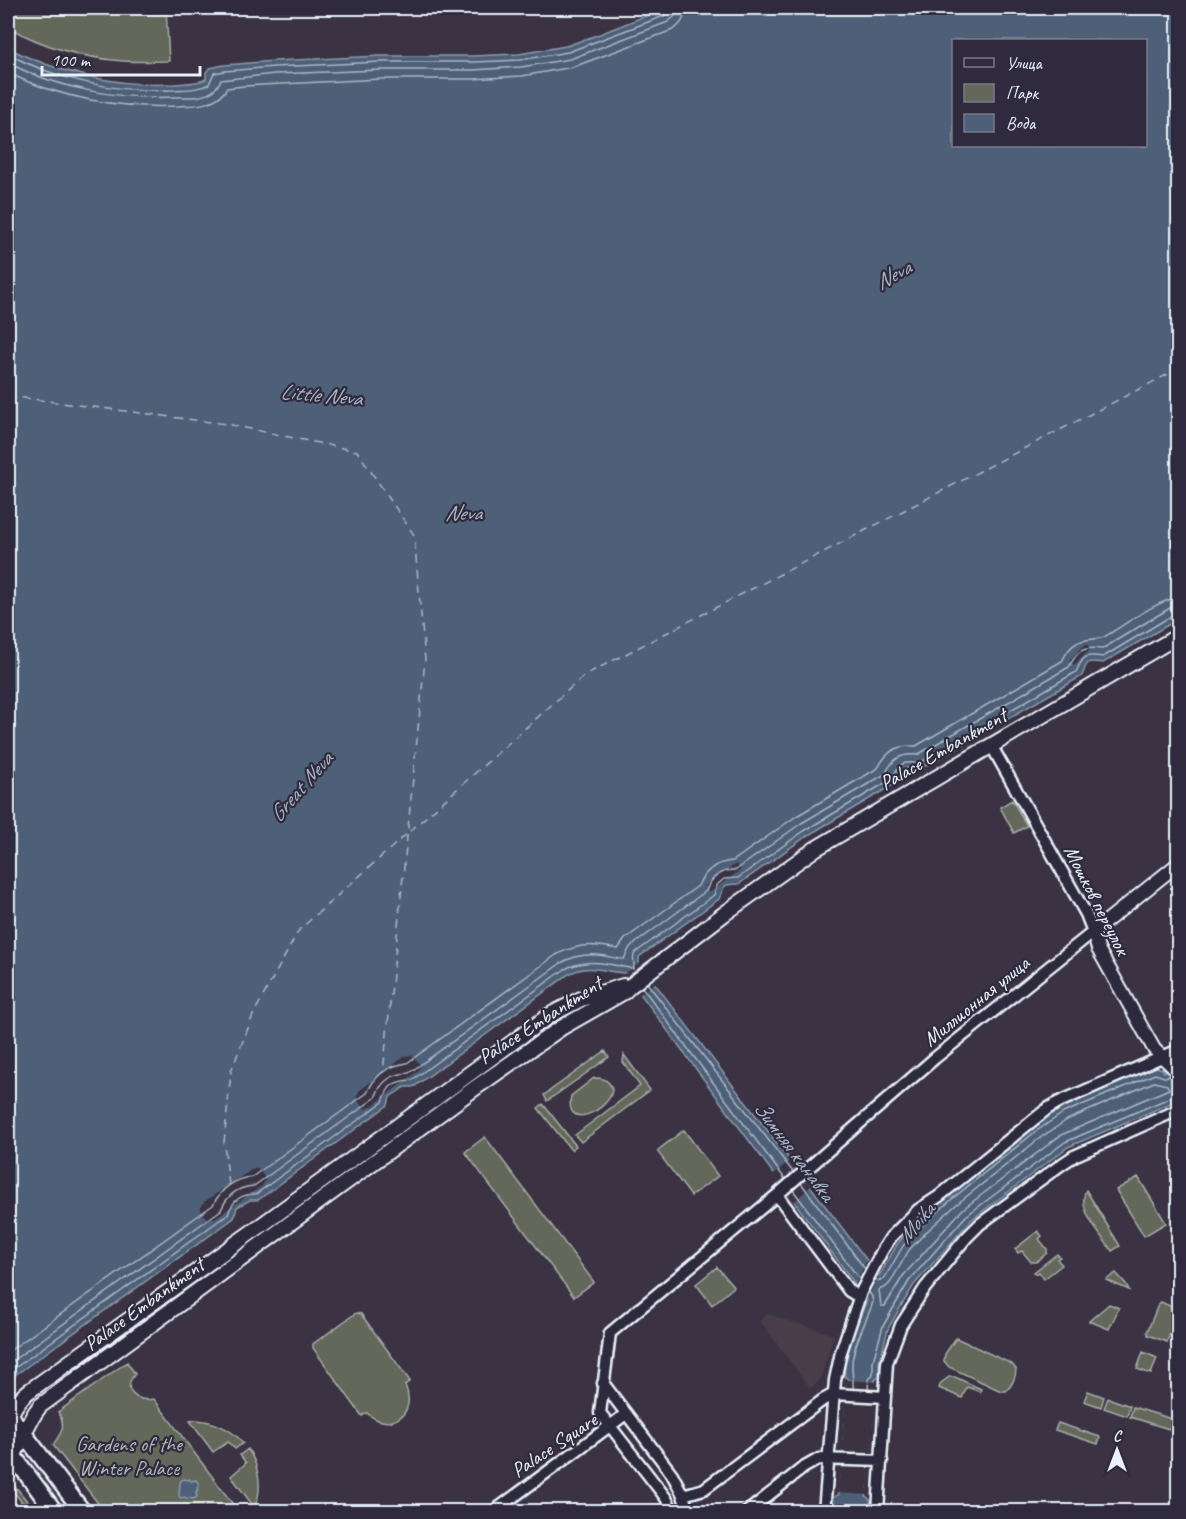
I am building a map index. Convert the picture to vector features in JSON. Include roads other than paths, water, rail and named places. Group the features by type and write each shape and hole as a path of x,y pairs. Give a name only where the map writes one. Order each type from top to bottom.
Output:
{"main road":[{"name":"Palace Embankment","path":"9,1457 24,1434 33,1414 40,1406 485,1081 561,1028 624,992 724,914 815,849 1179,636"},
{"path":"83,1512 24,1434 8,1417 21,1397 550,1015 581,999 620,986 630,986"},
{"path":"9,1457 55,1512"}],"street":[{"name":"Мошков переулок","path":"991,745 1086,915 1098,949 1154,1049 1176,1071"},
{"name":"Миллионная улица","path":"781,1192 935,1058 1179,864"},
{"path":"824,1512 840,1352 860,1295 891,1237 918,1210 938,1197 1047,1109 1179,1050"},
{"path":"878,1512 882,1461 880,1397 887,1363 901,1325 925,1288 980,1224 1074,1156 1179,1110"},
{"path":"626,1414 610,1425 600,1413 610,1333 781,1192 849,1291 860,1295"},
{"name":"Palace Square","path":"603,1383 672,1474 683,1495 688,1512"},
{"path":"683,1495 704,1489 834,1394 880,1397"},
{"name":"Palace Square","path":"493,1512 610,1425 666,1498 673,1512"},
{"path":"747,1512 803,1468 819,1459 882,1461"}],"water":[{"name":"Neva","path":"671,8 1178,8 1178,619 1103,663 1088,663 1082,676 918,770 907,768 901,772 898,782 807,836 739,884 725,886 719,899 639,957 639,963 879,1276 898,1243 916,1223 948,1194 1032,1127 1060,1108 1156,1067 1164,1072 1178,1066 1178,1100 1068,1147 971,1220 914,1285 888,1329 879,1363 879,1377 875,1380 866,1496 871,1501 869,1511 831,1511 833,1498 839,1494 848,1379 845,1377 846,1358 867,1300 625,973 584,969 569,974 415,1086 405,1087 390,1097 388,1105 258,1200 250,1200 237,1207 234,1218 8,1380 8,48 47,65 110,81 174,84 202,81 206,79 206,72 210,68 224,65 381,56 519,54 566,46"},
{"path":"183,1479 196,1480 199,1484 197,1497 187,1499 179,1496 180,1482"}],"water label":[{"name":"Little Neva","path":"321,395"},
{"name":"Great Neva","path":"301,787"},
{"name":"Зимняя канавка","path":"794,1151"},
{"name":"Moika","path":"916,1223"}],"park label":[{"name":"Gardens of the Winter Palace","path":"129,1456"}]}
